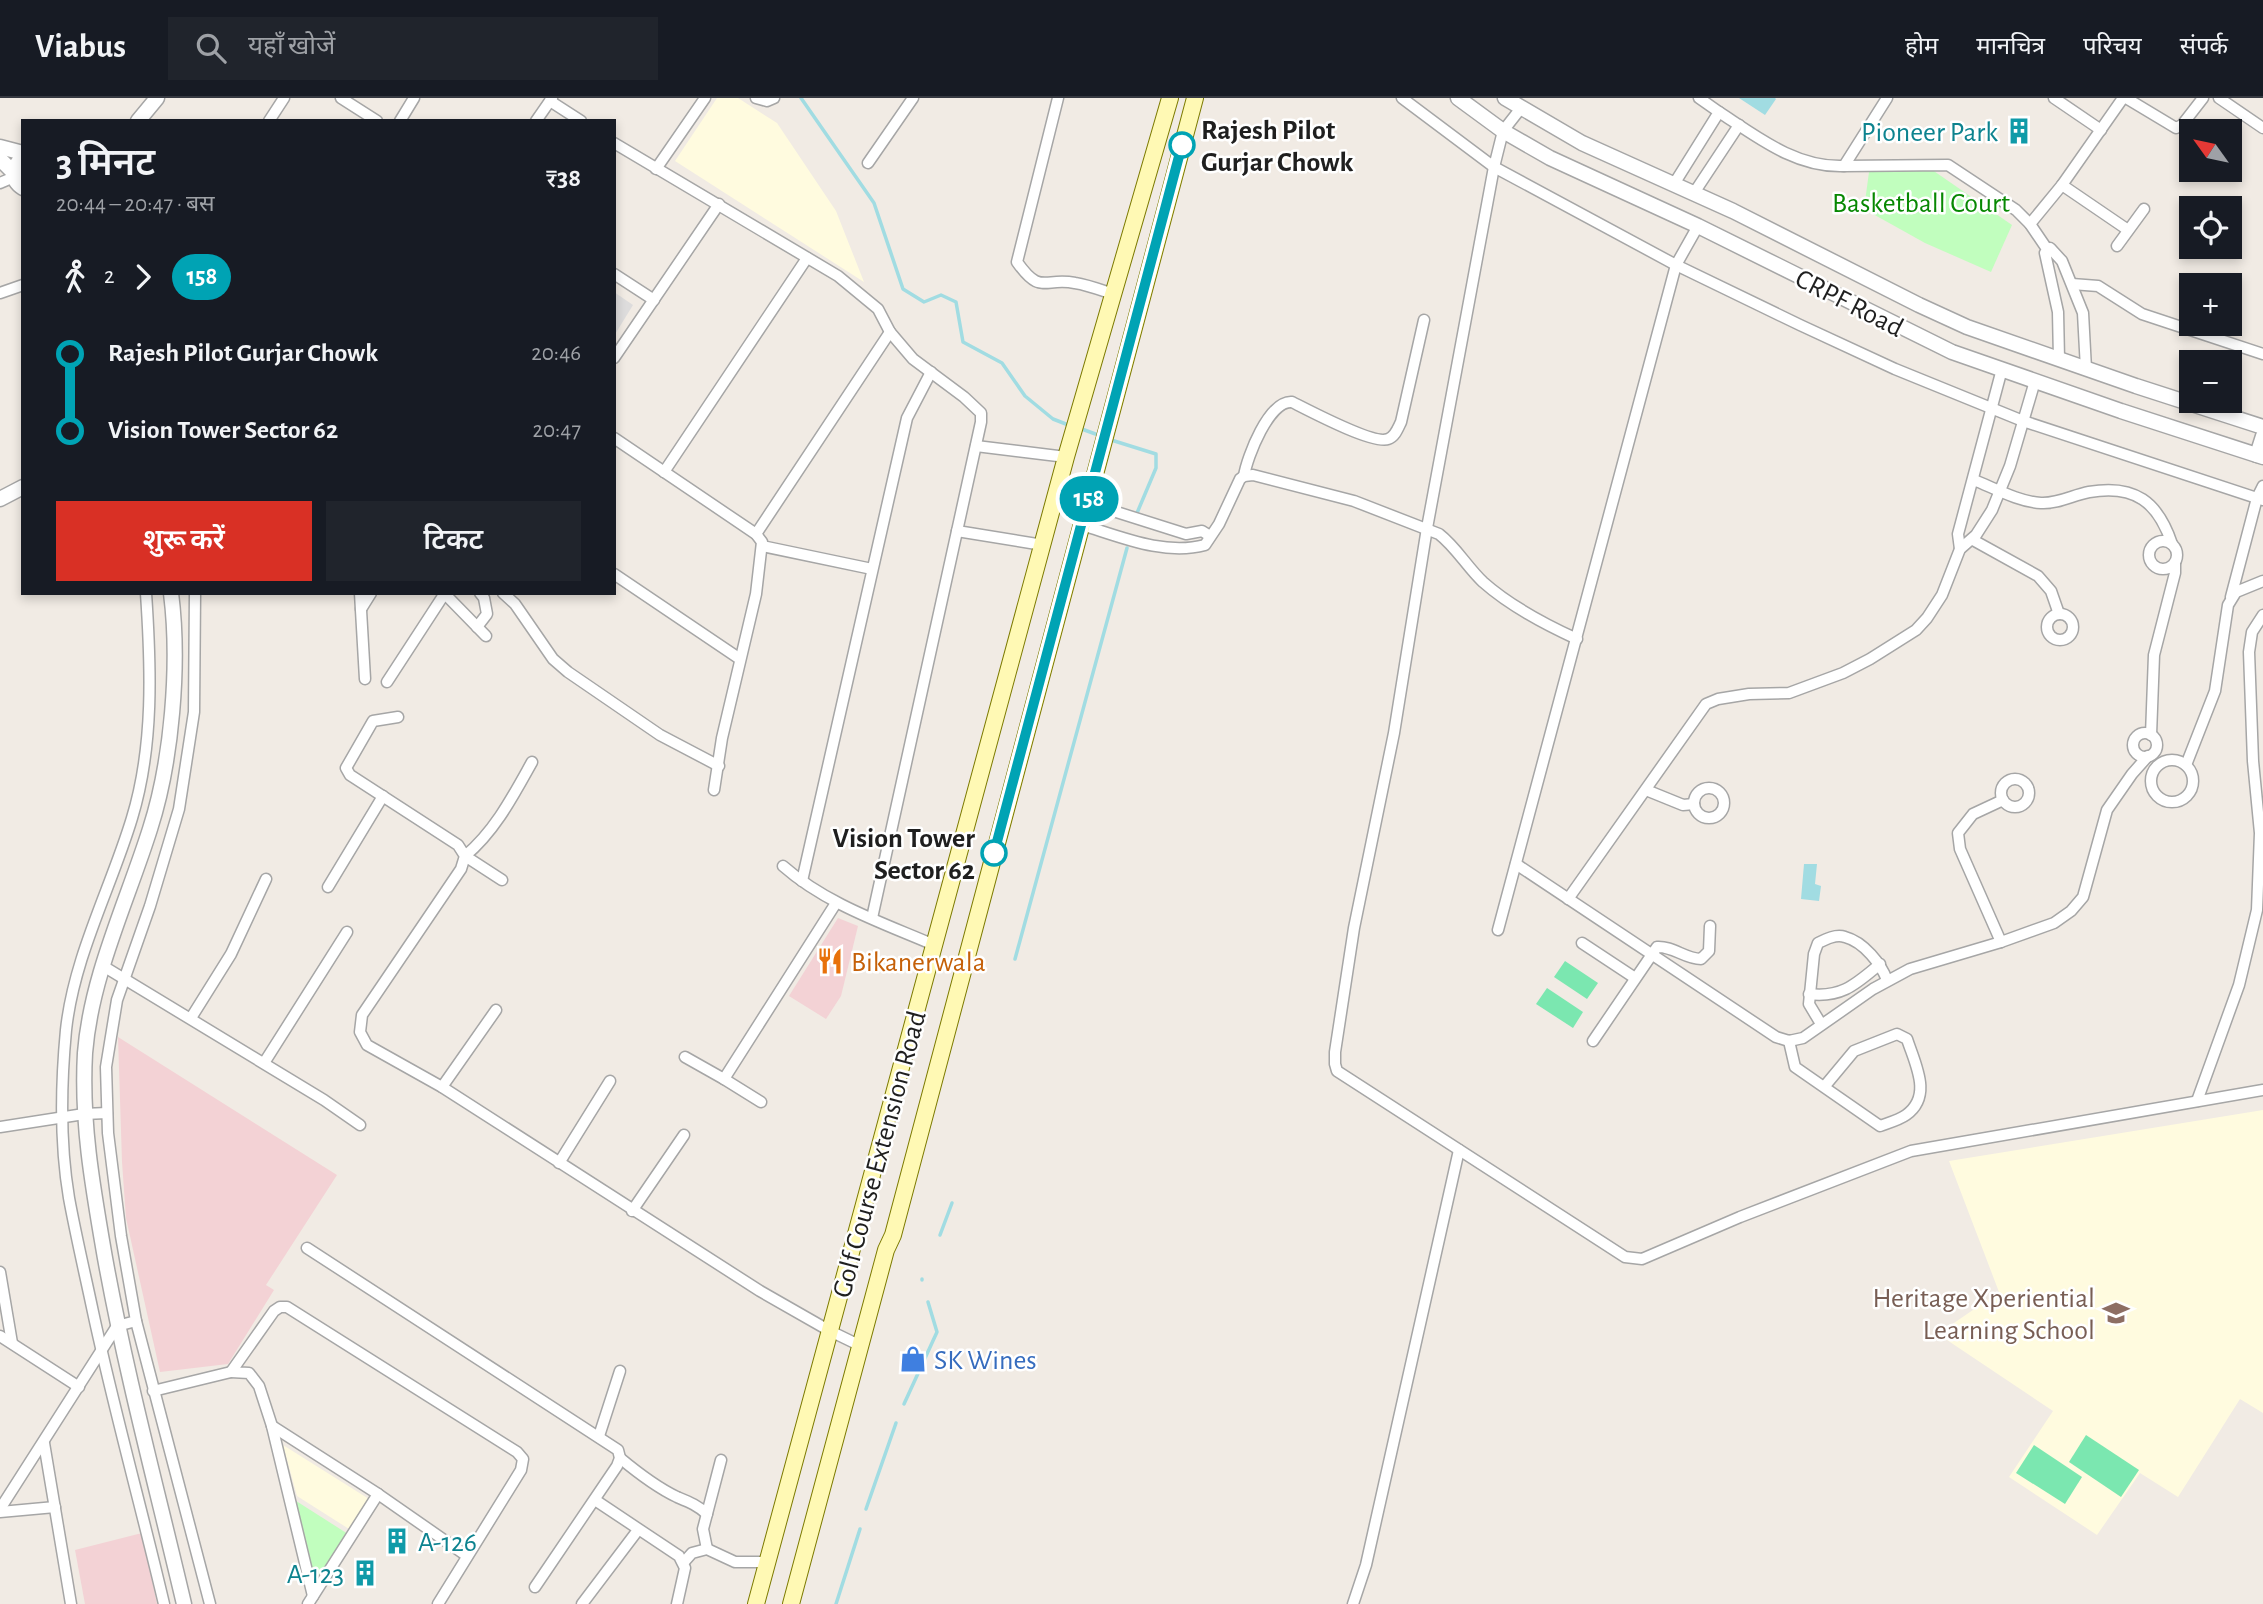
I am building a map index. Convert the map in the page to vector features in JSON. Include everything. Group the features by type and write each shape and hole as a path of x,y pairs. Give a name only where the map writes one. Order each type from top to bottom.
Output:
{"main road":[{"name":"Golf Course Extension Road","path":"756,1604 1066,457 1170,98"},
{"name":"Golf Course Extension Road","path":"791,1604 893,1235 1195,98"},
{"path":"1129,239 1156,243"}],"street":[{"path":"140,119 157,98"},
{"path":"270,119 284,98"},
{"path":"341,98 374,119"},
{"path":"401,119 414,98"},
{"path":"656,169 705,98"},
{"path":"756,98 767,102 774,98"},
{"path":"868,163 913,98"},
{"path":"1058,98 1017,262 1029,278 1040,284 1073,282 1114,294"},
{"path":"1402,98 1494,167 1676,265 1895,369 2023,421 2260,499"},
{"name":"CRPF Road","path":"1458,98 1503,131 1550,158 1698,226 1952,352 2260,456"},
{"path":"1505,98 1582,143 1694,193 1967,327 2263,427"},
{"path":"1699,98 1785,153 1806,161 1844,166 1948,166 2016,210 2031,224 2047,249 2045,253 2059,320 2059,359"},
{"path":"1844,166 1887,98"},
{"path":"2054,98 2101,130"},
{"path":"2031,224 2125,98 2176,128 2182,125 2203,98"},
{"path":"2219,98 2263,128"},
{"path":"537,119 551,100 578,119"},
{"path":"1521,108 1503,131 1494,167 1427,528 1394,733 1354,928 1335,1064 1337,1071 1625,1257 1642,1259 1753,1211 1911,1151 2263,1090"},
{"path":"1674,184 1719,112"},
{"path":"1694,193 1739,125"},
{"path":"616,143 807,258 861,294 877,309 890,332 913,359 981,413 872,918"},
{"path":"0,147 21,154"},
{"path":"15,184 16,164 21,158"},
{"path":"0,159 15,184"},
{"path":"2062,185 2128,230"},
{"path":"616,355 719,204"},
{"path":"2117,246 2144,209"},
{"path":"1498,930 1676,265 1698,226"},
{"path":"2047,249 2055,251 2072,284 2083,319 2086,369"},
{"path":"664,472 807,258"},
{"path":"616,275 654,300"},
{"path":"2072,284 2098,286 2142,314 2263,354"},
{"path":"0,293 21,286"},
{"path":"2059,320 2083,319"},
{"path":"1082,525 1145,543 1178,549 1205,545 1223,516 1237,484 1244,476 1252,447 1269,418 1285,401 1366,436 1380,440 1389,439 1401,422 1424,320"},
{"path":"756,534 890,332"},
{"path":"1568,899 1706,704 1718,699 1749,694 1789,693 1861,664 1916,630 1927,618 1942,595 1960,549 1958,534 2002,369"},
{"path":"803,881 906,418 931,372"},
{"path":"1960,549 1972,540 1992,510 2035,381"},
{"path":"2260,456 2263,436"},
{"path":"616,439 756,534 762,542 756,594 722,738 714,790"},
{"path":"976,446 1066,457"},
{"path":"1244,476 1253,475 1354,501 1427,528 1448,541 1472,571 1501,596 1525,612 1577,639"},
{"path":"1516,864 1776,1037 1789,1041 1803,1038 1887,980 1910,969 2054,923 2078,905 2083,897 2107,810 2132,774 2156,748 2156,741 2151,735 2154,655 2178,555 2158,511 2148,503 2123,492 2091,492 2041,503 1974,480"},
{"path":"2186,765 2215,691 2228,605 2263,486"},
{"path":"0,499 21,488"},
{"path":"1088,503 1186,534 1202,531 1210,536"},
{"path":"957,531 1043,545"},
{"path":"1972,540 2038,576 2051,591 2059,614"},
{"path":"2172,544 2163,541 2155,544 2149,557 2158,569 2167,569 2175,564"},
{"path":"762,547 872,569"},
{"path":"616,575 740,659"},
{"path":"2231,597 2244,587 2263,581"},
{"path":"146,595 151,659 148,726 140,784 133,816 71,996 66,1031 63,1117 69,1198 102,1351 163,1601 183,1600 117,1326 89,1174 84,1114 85,1052 90,1012 151,826 166,755 175,677 171,595"},
{"path":"195,595 194,712 179,809 117,1000 106,1067 108,1132 121,1236 136,1321 210,1604"},
{"path":"359,595 365,679"},
{"path":"361,609 370,595"},
{"path":"387,682 444,595"},
{"path":"447,595 486,636"},
{"path":"477,627 487,614 482,595"},
{"path":"505,595 553,659 568,672 674,744 719,766"},
{"path":"2197,1101 2239,985 2257,910 2260,833 2253,761 2249,652 2252,632 2263,615"},
{"path":"398,717 373,721 346,768 351,775 458,845 465,856 502,880"},
{"path":"2148,756 2137,754 2133,744 2140,734 2151,735"},
{"path":"2170,760 2186,765 2194,779 2193,788 2188,795 2174,803 2158,798 2150,783 2155,767 2170,760"},
{"path":"532,762 495,826 482,842 465,856 461,869 362,1016 360,1032 367,1045 442,1087 760,1291 861,1346"},
{"path":"1646,790 1682,805 1694,804"},
{"path":"328,887 383,796"},
{"path":"2001,942 1960,849 1958,833 1973,814 2003,800"},
{"path":"783,866 836,903 934,945"},
{"path":"191,1018 231,954 266,879"},
{"path":"724,1079 836,903"},
{"path":"1593,1041 1657,947 1664,946 1693,959 1701,959 1709,951 1710,926"},
{"path":"264,1063 347,932"},
{"path":"1821,1024 1809,1004 1814,954 1818,943 1829,938 1844,937 1858,944 1880,964 1887,980"},
{"path":"1582,943 1635,978"},
{"path":"1809,994 1834,995 1848,989 1880,964"},
{"path":"103,966 264,1063 360,1125"},
{"path":"442,1087 496,1010"},
{"path":"1789,1041 1795,1067 1880,1126 1907,1114 1921,1096 1922,1087 1907,1039 1897,1034 1854,1051 1824,1087"},
{"path":"685,1057 761,1102"},
{"path":"559,1163 610,1081"},
{"path":"0,1127 107,1113"},
{"path":"632,1211 684,1135"},
{"path":"1353,1604 1366,1566 1459,1150"},
{"path":"307,1248 598,1436 618,1450 620,1458 648,1480 692,1502 707,1514"},
{"path":"0,1272 12,1343"},
{"path":"232,1372 274,1311 287,1307 517,1451 523,1459 521,1470 438,1604"},
{"path":"0,1511 117,1326 136,1321"},
{"path":"0,1336 79,1387"},
{"path":"598,1436 620,1371"},
{"path":"153,1391 232,1372 249,1373 255,1378 272,1426 310,1600"},
{"path":"272,1426 378,1494 467,1556"},
{"path":"44,1443 71,1604"},
{"path":"535,1587 595,1500 620,1458"},
{"path":"707,1549 703,1529 721,1460"},
{"path":"310,1600 378,1494"},
{"path":"595,1500 684,1562 677,1604"},
{"path":"0,1511 55,1507"},
{"path":"582,1604 638,1530"},
{"path":"684,1562 692,1553 707,1549 735,1562 767,1562"}],"shaded area":[{"path":"717,98 738,98 777,123 836,211 864,282 675,161"},
{"path":"616,293 633,305 616,333"},
{"name":"Bikanerwala","path":"838,918 858,926 841,996 826,1019 789,996"},
{"path":"118,1037 337,1175 266,1285 274,1290 228,1364 160,1372 126,1218"},
{"name":"Heritage Xperiential Learning School","path":"2263,1110 2263,1413 2240,1399 2178,1497 2140,1473 2097,1535 2009,1477 2053,1411 1938,1334 1999,1292 1949,1161"},
{"path":"283,1445 369,1499 349,1529 297,1496"},
{"path":"142,1533 157,1604 85,1604 75,1550"}],"green space":[{"name":"Basketball Court","path":"1928,167 2012,225 1991,272 1925,243 1864,209 1869,172"},
{"path":"1565,961 1598,983 1587,999 1554,977"},
{"path":"1547,988 1583,1012 1573,1028 1536,1004"},
{"path":"2086,1435 2139,1470 2121,1497 2069,1462"},
{"path":"2034,1445 2082,1477 2065,1504 2016,1473"},
{"path":"293,1499 348,1534 314,1588"}],"water":[{"path":"1739,98 1775,98 1776,99 1765,115"},
{"path":"1804,864 1817,864 1815,884 1821,886 1819,901 1801,899"}],"waterway":[{"path":"801,98 874,203 903,289 924,302 941,295 956,302 963,342 1002,363 1025,396 1053,419 1071,426"},
{"path":"1079,428 1101,436"},
{"path":"1108,439 1156,454 1156,468 1137,513"},
{"path":"1015,959 1127,548"},
{"path":"940,1235 952,1203"},
{"path":"904,1404 937,1332 928,1302"},
{"path":"866,1509 896,1423"},
{"path":"836,1604 860,1529"}],"bus line":[{"name":"158","path":"994,853 1182,145"}],"place":[{"name":"Pioneer Park","path":"2019,131"},
{"name":"Rajesh Pilot Gurjar Chowk","path":"1182,145"},
{"name":"Vision Tower Sector 62","path":"994,853"},
{"name":"Bikanerwala","path":"830,961"},
{"name":"Heritage Xperiential Learning School","path":"2116,1313"},
{"name":"SK Wines","path":"913,1359"},
{"name":"A-126","path":"397,1541"},
{"name":"A-123","path":"365,1573"}]}
